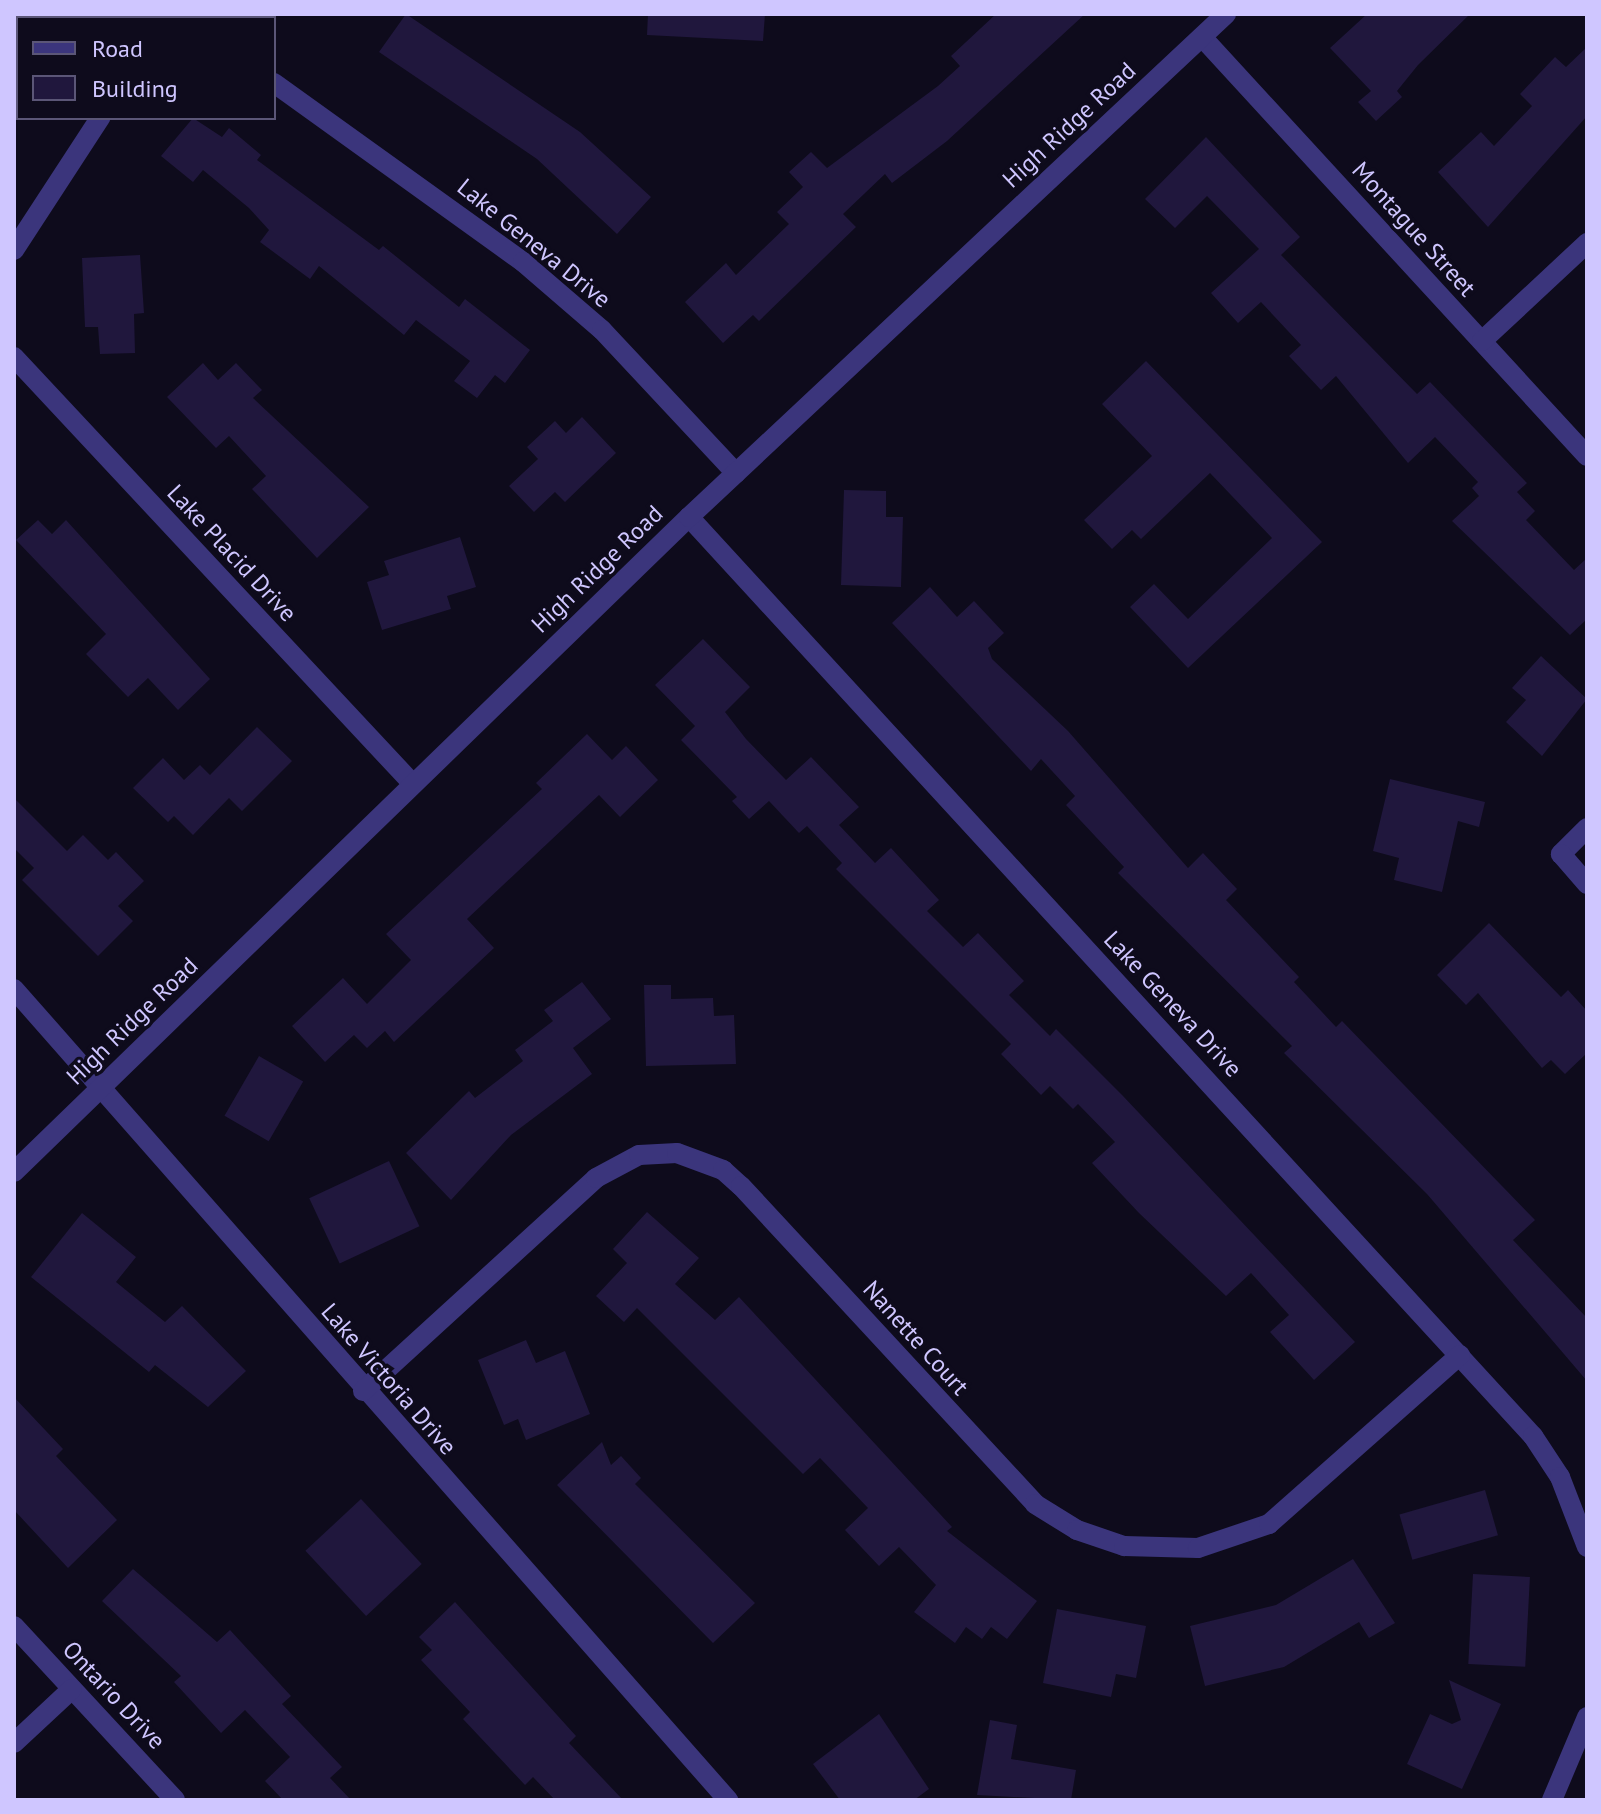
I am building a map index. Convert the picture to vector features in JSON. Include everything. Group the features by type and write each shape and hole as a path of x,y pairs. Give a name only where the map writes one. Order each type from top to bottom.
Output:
{"street":[{"name":"High Ridge Road","path":"14,1172 689,517 1226,14"},
{"name":"Montague Street","path":"1202,37 1587,456"},
{"name":"Lake Geneva Drive","path":"276,84 523,262 612,341 736,473"},
{"path":"14,250 99,120"},
{"path":"1482,341 1587,243"},
{"name":"Lake Placid Drive","path":"14,357 412,783"},
{"name":"Lake Geneva Drive","path":"689,517 1460,1355 1560,1477 1587,1547"},
{"path":"1587,828 1561,854 1587,884"},
{"name":"Lake Victoria Drive","path":"14,989 103,1085 363,1391 728,1800"},
{"name":"Nanette Court","path":"363,1391 596,1178 639,1155 677,1153 723,1170 741,1186 1035,1504 1077,1530 1124,1546 1198,1548 1269,1524 1460,1355"},
{"name":"Ontario Drive","path":"14,1626 175,1800"},
{"path":"14,1743 72,1689"},
{"path":"1552,1800 1587,1717"}],"building":[{"path":"406,14 580,132 651,197 617,234 537,159 379,52"},
{"path":"648,14 765,14 763,41 647,35"},
{"path":"996,14 1085,14 947,141 892,183 885,174 843,214 856,227 759,321 753,315 723,343 685,302 726,263 736,275 789,224 777,212 803,187 789,172 811,152 827,168 938,86 960,66 951,56"},
{"path":"1367,14 1470,14 1418,65 1397,91 1402,97 1376,121 1358,102 1371,91 1330,48"},
{"path":"1587,47 1587,116 1488,227 1438,172 1481,132 1494,146 1532,106 1520,94 1555,57 1566,67"},
{"path":"191,120 222,137 229,128 261,155 257,160 379,250 383,246 459,307 465,299 530,350 505,383 495,375 477,398 454,381 470,361 416,320 404,335 319,266 310,279 260,242 269,230 249,208 203,170 193,182 161,156"},
{"path":"1206,137 1300,237 1281,255 1417,394 1430,382 1527,483 1517,492 1535,511 1526,520 1574,570 1587,558 1587,619 1570,635 1452,521 1479,496 1472,488 1478,482 1435,437 1408,463 1336,376 1321,390 1289,356 1301,345 1261,302 1238,323 1211,293 1259,249 1207,196 1175,228 1145,199"},
{"path":"140,255 144,313 134,314 135,353 100,354 98,327 85,327 82,258"},
{"path":"1146,361 1322,542 1188,668 1130,607 1154,584 1188,619 1272,538 1210,473 1141,539 1132,530 1112,549 1084,520 1152,456 1102,404"},
{"path":"203,363 218,380 236,363 262,390 253,398 369,507 317,558 252,489 266,476 229,436 216,448 167,397"},
{"path":"582,417 616,453 565,502 555,492 534,512 509,486 538,459 527,447 555,421 566,433"},
{"path":"844,490 886,491 886,517 903,517 901,587 841,585"},
{"path":"38,520 52,534 66,520 210,679 178,710 148,678 128,697 86,654 106,634 16,540"},
{"path":"460,537 476,587 447,596 451,609 382,630 367,582 389,575 384,561"},
{"path":"930,587 957,617 974,601 1004,633 988,648 992,659 1068,731 1188,868 1203,853 1237,889 1226,900 1299,977 1294,982 1336,1027 1342,1021 1535,1220 1513,1240 1587,1318 1587,1381 1427,1194 1284,1053 1292,1046 1118,873 1124,867 1066,805 1075,796 1041,759 1031,771 892,623"},
{"path":"703,639 750,687 725,712 746,739 786,780 811,757 859,807 839,825 875,863 891,848 939,900 927,911 963,947 978,933 1024,981 1009,995 1050,1036 1056,1029 1123,1096 1355,1342 1314,1380 1270,1332 1289,1315 1251,1273 1226,1296 1092,1163 1115,1142 1078,1104 1073,1109 1050,1086 1041,1095 1001,1054 1011,1044 836,869 842,863 807,826 799,833 769,801 749,819 732,801 737,797 681,740 695,726 655,685"},
{"path":"1541,656 1587,699 1542,756 1506,722 1526,700 1512,688"},
{"path":"257,727 292,761 242,811 229,798 193,835 174,816 168,822 133,788 163,758 184,780 200,765 210,775"},
{"path":"587,734 612,760 626,746 658,780 620,817 599,795 467,919 494,948 394,1042 385,1031 367,1048 354,1035 325,1062 292,1026 343,978 367,1004 411,960 386,934 542,789 536,783"},
{"path":"1390,779 1485,802 1479,827 1458,821 1442,892 1394,880 1399,858 1373,851"},
{"path":"14,798 67,851 83,835 108,860 116,852 144,881 118,906 133,921 98,956 22,880 34,868 14,848"},
{"path":"1489,923 1561,997 1568,990 1587,1011 1587,1053 1565,1074 1551,1060 1542,1068 1478,993 1466,1005 1437,975"},
{"path":"582,982 611,1019 573,1048 592,1074 511,1135 451,1200 406,1153 469,1091 475,1098 523,1061 515,1050 553,1021 544,1010"},
{"path":"644,985 671,985 671,999 713,998 714,1016 734,1015 736,1064 646,1066"},
{"path":"259,1056 303,1082 269,1141 224,1116"},
{"path":"389,1161 419,1226 340,1263 309,1198"},
{"path":"647,1212 699,1258 675,1284 715,1320 739,1297 952,1527 947,1531 1037,1601 1007,1639 991,1627 982,1639 966,1627 955,1643 914,1612 936,1585 899,1547 879,1566 845,1530 868,1508 820,1458 803,1474 637,1308 624,1322 596,1296 627,1263 613,1249"},
{"path":"82,1213 136,1257 116,1282 165,1322 182,1306 246,1371 208,1407 155,1365 149,1372 31,1277"},
{"path":"526,1340 536,1363 565,1351 590,1414 526,1440 518,1419 504,1425 478,1360"},
{"path":"14,1397 63,1449 56,1456 117,1520 68,1568 14,1510"},
{"path":"602,1442 611,1465 621,1456 641,1478 635,1484 755,1603 713,1643 557,1485"},
{"path":"1485,1490 1498,1535 1412,1560 1399,1515"},
{"path":"361,1499 422,1564 366,1616 305,1551"},
{"path":"1353,1559 1395,1623 1369,1638 1359,1622 1284,1667 1205,1686 1190,1626 1276,1605"},
{"path":"133,1569 217,1642 230,1630 291,1696 282,1704 342,1767 330,1778 351,1800 283,1800 265,1781 290,1757 245,1710 221,1733 174,1682 181,1676 102,1601"},
{"path":"1473,1574 1530,1577 1525,1667 1468,1664"},
{"path":"455,1602 576,1736 569,1743 623,1800 555,1800 533,1777 525,1785 463,1719 470,1712 421,1660 432,1650 419,1637"},
{"path":"1057,1609 1146,1626 1136,1678 1116,1674 1111,1697 1043,1683"},
{"path":"1449,1680 1501,1704 1462,1789 1407,1764 1430,1714 1452,1724 1461,1720"},
{"path":"879,1714 929,1789 914,1800 840,1800 813,1764"},
{"path":"990,1720 1017,1725 1011,1759 1076,1770 1071,1800 977,1795"}]}
